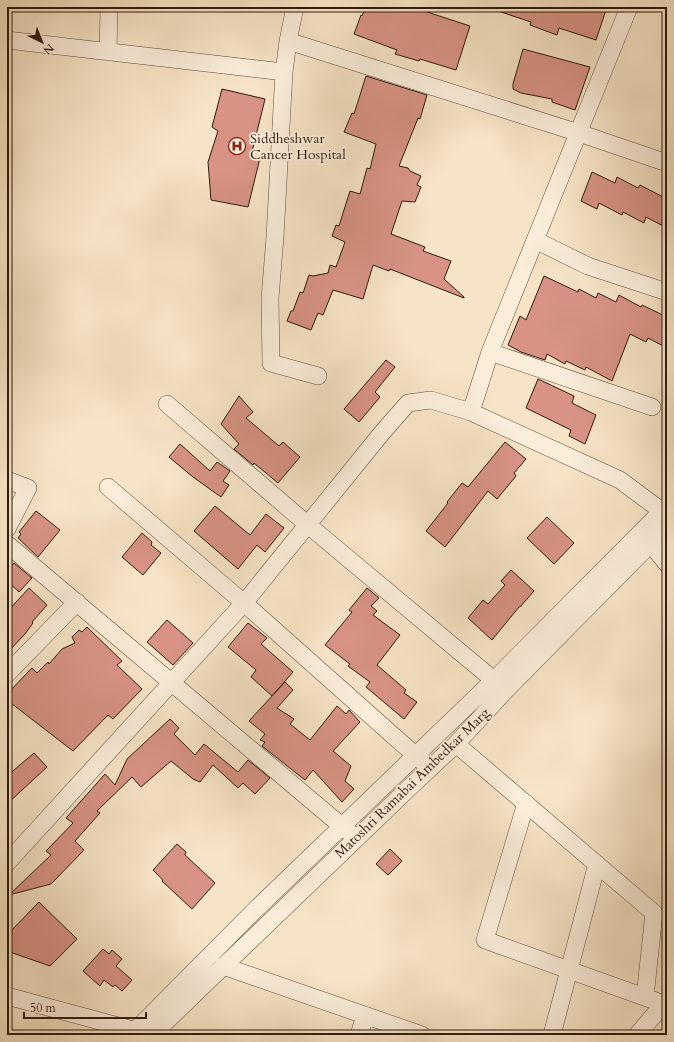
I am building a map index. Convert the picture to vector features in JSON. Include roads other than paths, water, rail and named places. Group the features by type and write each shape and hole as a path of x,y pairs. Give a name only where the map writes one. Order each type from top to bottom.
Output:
{"street":[{"path":"108,52 110,7"},
{"path":"295,7 288,41 284,72 270,298 271,363 318,376"},
{"path":"471,412 490,352 629,7"},
{"path":"7,40 284,72"},
{"path":"288,41 579,133 667,163"},
{"path":"535,240 588,266 667,292"},
{"path":"490,352 652,407"},
{"path":"7,863 244,604 381,434 408,403 431,400 471,412 620,480 666,515 500,685 416,756 251,914 142,1034 7,996"},
{"path":"167,404 308,525 500,685"},
{"path":"7,480 28,488 7,529"},
{"path":"108,487 244,604 430,768"},
{"name":"Matoshri Ramabai Ambedkar Marg","path":"142,1034 223,966 456,744 500,685 650,543 666,515"},
{"path":"650,543 667,564"},
{"path":"7,544 356,838"},
{"path":"7,674 77,602"},
{"path":"456,744 654,913 645,997"},
{"path":"526,803 485,940 645,997 666,1002 637,1035"},
{"path":"553,1031 597,864"},
{"path":"223,966 422,1035"},
{"path":"359,1035 365,1015"}],"place":[{"name":"Siddheshwar Cancer Hospital","path":"237,146"}]}
